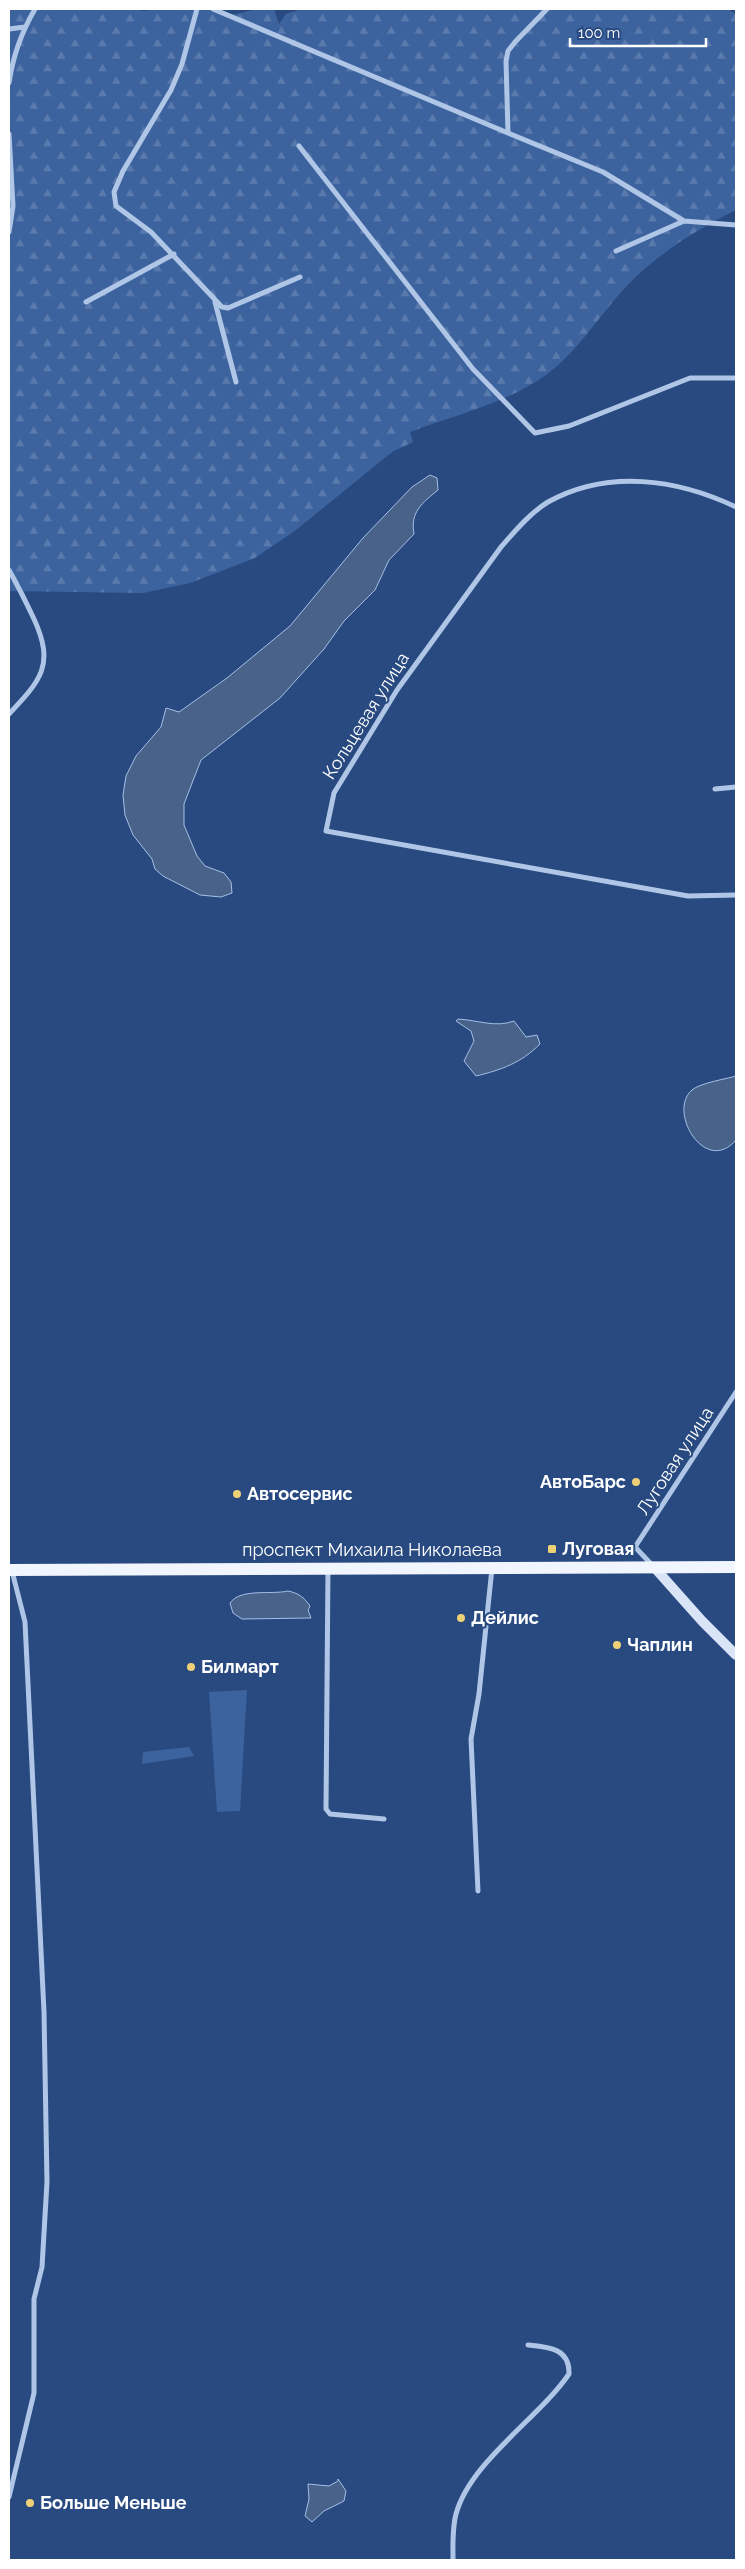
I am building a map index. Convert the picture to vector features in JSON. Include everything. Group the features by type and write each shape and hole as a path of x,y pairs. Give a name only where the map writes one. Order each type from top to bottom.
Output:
{"main road":[{"path":"654,1567 702,1621 736,1655"},
{"name":"проспект Михаила Николаева","path":"10,1570 736,1567"}],"street":[{"path":"9,83 12,58 24,27 35,9"},
{"path":"197,9 182,64 171,90 123,171 113,199 116,206 151,232 174,254 215,302 222,307 228,308 300,277"},
{"path":"213,9 603,172 684,222"},
{"path":"508,133 506,61 508,51 547,9"},
{"path":"9,29 24,27"},
{"path":"9,134 13,206 9,229"},
{"path":"299,146 480,376 535,433 569,426 690,378 723,376 736,378"},
{"path":"616,252 684,222 736,225"},
{"path":"86,302 174,254"},
{"path":"215,302 236,382"},
{"name":"Кольцевая улица","path":"736,507 680,486 645,481 611,482 578,489 547,503 518,527 501,547 397,690 334,793 326,831 688,896 736,895"},
{"path":"9,570 42,637 46,653 36,682 9,714"},
{"path":"716,789 736,787"},
{"name":"Луговая улица","path":"654,1567 634,1547 736,1392"},
{"path":"478,1891 471,1738 479,1694 492,1567"},
{"path":"328,1568 326,1810 330,1814 384,1819"},
{"path":"9,2497 34,2393 34,2299 42,2267 47,2182 42,1974 25,1622 10,1570"},
{"path":"453,2560 453,2532 456,2514 474,2478 569,2374 569,2366 564,2355 549,2347 528,2345"}],"green space":[{"path":"9,9 136,9 143,11 159,9 211,9 227,16 258,9 274,9 279,24 286,14 302,9 728,9 736,14 736,210 690,235 648,266 622,291 567,356 546,375 531,385 498,401 410,432 413,442 392,452 296,530 255,558 190,583 143,593 9,591"},
{"path":"247,1690 240,1811 217,1812 209,1692"},
{"path":"189,1747 194,1756 142,1764 143,1752"}],"shaded area":[{"path":"430,475 437,478 438,490 418,509 413,526 414,534 389,560 375,590 344,621 324,649 280,698 201,760 184,804 184,825 197,856 205,866 224,873 231,882 232,893 221,897 200,895 163,876 155,869 152,859 133,835 125,815 123,795 126,776 136,756 161,727 166,708 179,712 227,678 290,626 363,538 412,487"},
{"path":"458,1019 493,1024 514,1021 526,1037 537,1035 540,1044 526,1056 510,1065 476,1076 464,1061 474,1041 471,1031 456,1021"},
{"path":"736,1076 736,1140 724,1149 713,1150 702,1146 693,1136 687,1125 684,1112 685,1100 692,1090 696,1088 707,1083"},
{"path":"288,1591 298,1594 305,1600 310,1606 308,1610 311,1618 242,1619 233,1613 230,1603 241,1595"},
{"path":"338,2479 346,2491 344,2501 324,2511 312,2522 305,2516 309,2499 308,2484 329,2486 338,2481"}],"place":[{"name":"АвтоБарс","path":"636,1482"},
{"name":"Автосервис","path":"237,1494"},
{"name":"Луговая","path":"552,1549"},
{"name":"Дейлис","path":"461,1618"},
{"name":"Чаплин","path":"617,1645"},
{"name":"Билмарт","path":"191,1667"},
{"name":"Больше Меньше","path":"30,2503"}]}
